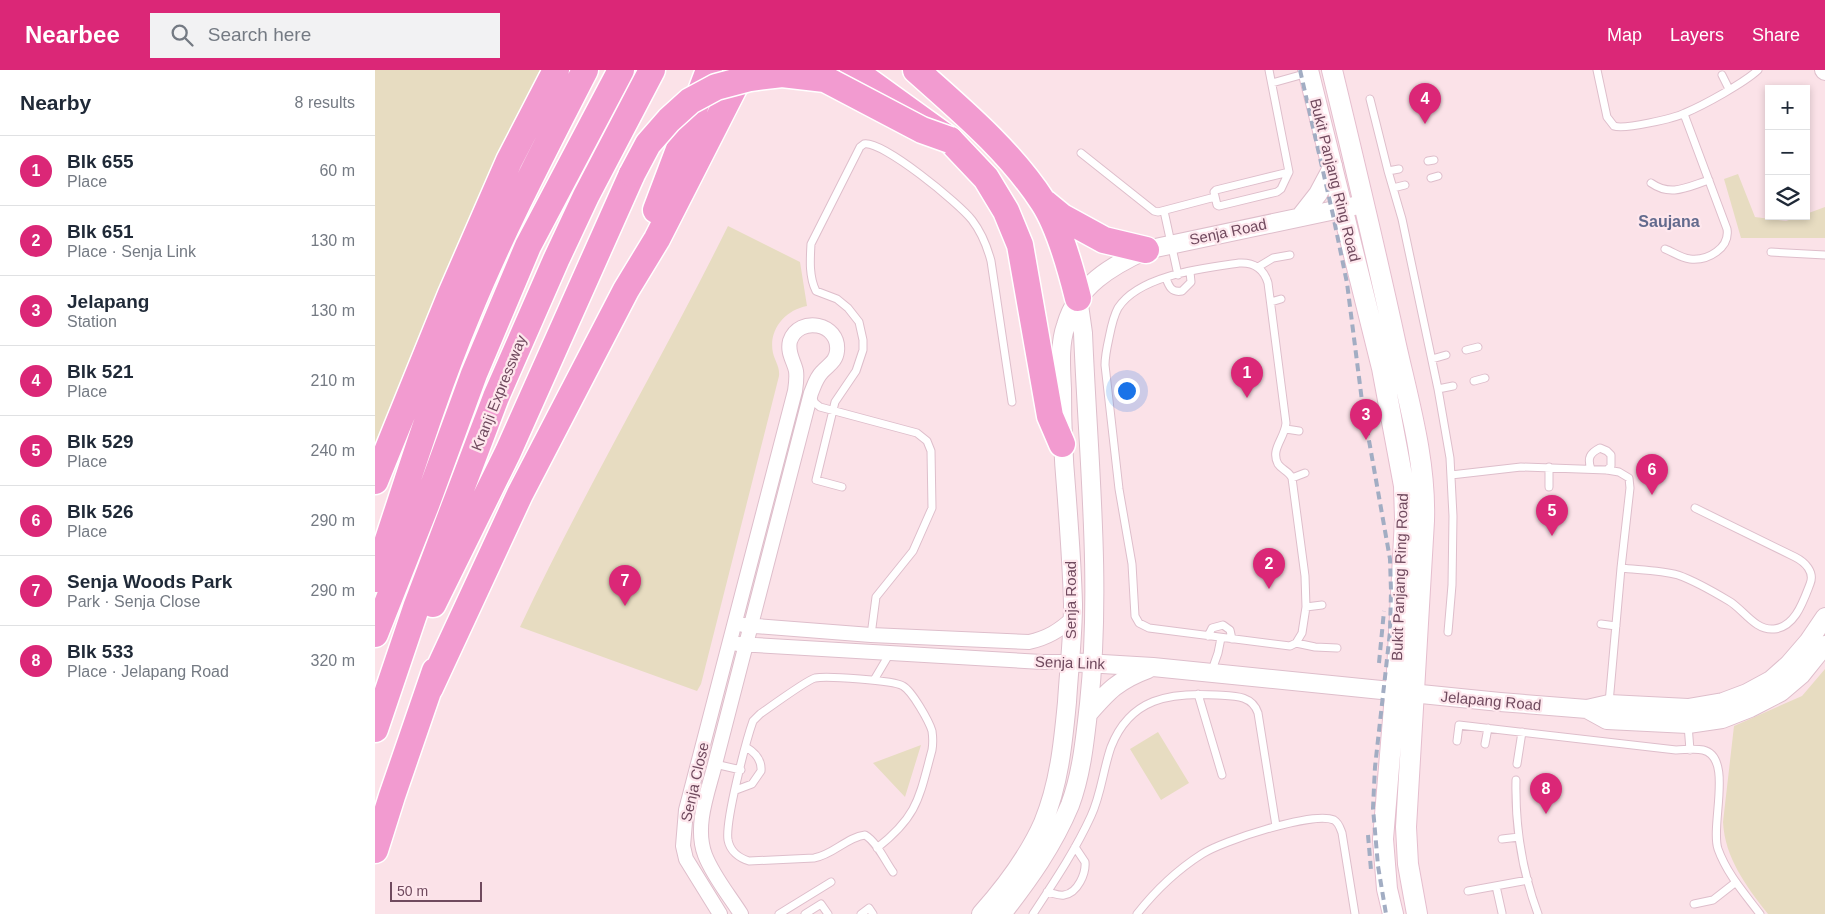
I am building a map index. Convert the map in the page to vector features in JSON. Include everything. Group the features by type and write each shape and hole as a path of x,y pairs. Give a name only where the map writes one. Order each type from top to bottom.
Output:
{"highway":[{"path":"375,481 451,294 509,161 556,70"},
{"path":"375,578 423,433 468,313 523,191 585,70"},
{"path":"375,634 427,505 474,374 528,246 621,70"},
{"name":"Kranji Expressway","path":"379,718 424,586 496,397 586,196 652,70"},
{"path":"626,290 709,70"},
{"path":"430,688 520,494 626,290 657,239 743,70"},
{"path":"853,70 950,140 986,178 1006,211 1020,245 1050,416 1062,444"},
{"path":"905,70 949,99"},
{"path":"917,70 1008,157 1044,203 1062,217 1104,240 1146,250"},
{"path":"379,718 508,452 632,174 648,144 669,120 690,102 717,87 750,78 781,74 825,79 922,130 950,140"},
{"path":"1044,203 1066,257 1078,298"},
{"path":"375,850 391,796 430,688 508,452"}],"main road":[{"name":"Bukit Panjang Ring Road","path":"1333,70 1417,437 1424,484 1425,521 1396,692"},
{"name":"Bukit Panjang Ring Road","path":"1308,72 1382,368 1404,486 1405,519 1396,692 1407,794 1408,860 1411,889 1417,914"},
{"path":"1393,914 1385,871 1383,838 1393,718 1390,714 1388,702 1396,692"},
{"path":"1385,871 1393,854 1399,853 1408,860"}],"street":[{"path":"1299,216 1318,194 1333,166"},
{"name":"Senja Road","path":"981,914 1012,876 1028,851 1042,824 1053,795 1061,760 1073,618 1070,535 1062,444 1061,351 1066,324 1078,298 1106,272 1130,257 1146,250 1299,216 1365,204"},
{"name":"Senja Road","path":"1002,914 1045,856 1070,804 1080,768 1088,714 1092,663 1092,522 1083,333 1078,298"},
{"name":"Senja Close","path":"720,914 687,860 683,846 686,810 795,391 796,373 789,349 791,341 800,328 816,325 830,331 835,338 837,353 834,361 823,371 814,384 811,393 704,806 701,840 705,854 741,914"},
{"path":"794,364 807,372 823,371"},
{"name":"Jelapang Road","path":"1688,716 1747,693 1771,680 1789,664 1808,642 1825,617"},
{"name":"Senja Link","path":"751,626 871,635 1029,642 1052,635 1073,618"},
{"path":"735,623 751,626"},
{"path":"730,643 745,646"},
{"name":"Jelapang Road","path":"1396,692 1608,712 1722,719 1750,708 1781,692 1801,674 1825,645"},
{"name":"Senja Link","path":"745,646 1153,667 1396,692"},
{"path":"1088,714 1116,684 1153,667"}],"lane":[{"path":"1269,70 1289,172 1281,189 1277,192 1219,206 1215,197 1214,192 1216,190 1289,172"},
{"path":"1597,70 1607,117 1615,126 1625,128 1684,114 1751,76 1758,70"},
{"path":"1272,83 1308,72"},
{"path":"1722,75 1729,89"},
{"path":"1370,99 1402,219 1438,390 1451,475 1452,585 1448,632"},
{"path":"1665,249 1691,260 1719,251 1727,240 1727,229 1684,114"},
{"path":"842,487 816,480 835,400 852,378 860,361 863,350 863,334 856,317 843,303 834,297 816,291 811,277 809,260 811,244 860,148 868,143 880,148 911,168 967,214 980,232 987,246 991,261 1012,402"},
{"path":"1081,153 1151,210 1165,211 1215,197"},
{"path":"1388,171 1399,169"},
{"path":"1651,183 1660,189 1671,191 1709,180"},
{"path":"1393,188 1405,185"},
{"path":"1165,211 1178,274"},
{"path":"1771,252 1825,255"},
{"path":"1258,267 1273,258 1290,255"},
{"path":"1296,643 1303,633 1306,607 1305,576 1292,478 1280,466 1275,455 1286,429 1267,278 1258,267 1250,263 1239,263 1178,274 1166,278 1139,290 1119,307 1113,319 1106,352 1105,365 1119,489 1132,564 1136,619 1139,623 1149,628 1285,646 1296,643 1315,647 1337,648"},
{"path":"1166,278 1169,287 1173,291 1182,291 1191,282 1190,272"},
{"path":"1271,302 1281,299"},
{"path":"1466,350 1478,347"},
{"path":"1432,359 1446,355"},
{"path":"1473,381 1485,378"},
{"path":"1438,390 1453,386"},
{"path":"811,393 813,401 820,407 917,433 927,441 931,451 932,508 914,549 876,596 871,635"},
{"path":"805,416 820,407"},
{"path":"1286,429 1299,431"},
{"path":"1591,469 1588,462 1589,456 1600,448 1611,455 1611,466 1607,470"},
{"path":"1451,475 1521,467 1607,470 1622,473 1630,480 1608,712"},
{"path":"1549,468 1549,487"},
{"path":"1292,478 1305,473"},
{"path":"1621,568 1683,577 1737,606 1749,618 1762,626 1771,629 1789,624 1795,616 1811,581 1811,573 1806,565 1795,557 1695,508"},
{"path":"1306,607 1322,606"},
{"path":"1601,624 1616,626"},
{"path":"1208,636 1212,628 1223,625 1230,630 1232,639"},
{"path":"1211,673 1219,653 1221,638"},
{"path":"874,680 890,653"},
{"path":"877,848 905,823 917,803 933,744 931,729 907,689 896,683 874,680 819,678 812,680 755,718 736,790 729,823 728,840 735,852 744,859 757,862 820,857 863,835 871,839 877,848 893,872"},
{"path":"1198,694 1222,775"},
{"path":"1033,914 1075,847 1092,814 1118,733 1128,720 1149,702 1177,695 1198,694 1242,697 1255,706 1258,714 1276,826"},
{"path":"1688,716 1690,750"},
{"path":"1457,741 1459,725 1708,752 1715,758 1720,781 1715,831 1716,840 1725,864 1760,914"},
{"path":"1485,744 1488,728"},
{"path":"1517,764 1522,732"},
{"path":"736,790 752,784 761,771 760,760 754,752 746,747"},
{"path":"715,764 741,770"},
{"path":"1516,780 1519,837 1528,880 1538,914"},
{"path":"1137,914 1164,884 1203,853 1223,843 1276,826 1324,818 1337,823 1342,833 1355,914"},
{"path":"1502,839 1519,837"},
{"path":"1047,892 1066,895 1078,885 1086,868 1083,856 1075,847"},
{"path":"1468,891 1528,880"},
{"path":"779,914 831,882"},
{"path":"1694,904 1713,900 1736,882"},
{"path":"1496,886 1502,913"},
{"path":"804,898 806,913"},
{"path":"796,903 806,913"},
{"path":"806,913 821,904 828,914"},
{"path":"861,914 869,908 873,914"}],"shaded area":[{"path":"375,70 543,70 375,456"},
{"path":"1738,174 1755,217 1765,218 1765,220 1810,220 1810,213 1825,207 1825,238 1741,238 1724,179"},
{"path":"728,226 800,262 807,306 799,308 785,317 780,322 773,337 773,353 779,376 701,684 697,691 520,627 570,526"},
{"path":"1825,669 1825,914 1768,914 1752,893 1732,860 1725,835 1723,822 1734,726 1802,696"},
{"path":"1158,732 1189,783 1161,800 1130,749"},
{"path":"921,745 905,797 873,763"}],"railway":[{"path":"1300,70 1347,283 1362,401 1390,559 1390,632 1375,767 1373,808 1378,866 1386,914"},
{"path":"1379,663 1384,611"},
{"path":"1368,835 1371,870"}],"place":[{"name":"Blk 521","path":"1425,124"},
{"name":"Blk 655","path":"1247,398"},
{"name":"Jelapang","path":"1366,440"},
{"name":"Blk 526","path":"1652,495"},
{"name":"Blk 529","path":"1552,536"},
{"name":"Blk 651","path":"1269,589"},
{"name":"Senja Woods Park","path":"625,606"},
{"name":"Blk 533","path":"1546,814"}],"district":[{"name":"Saujana","path":"1669,221"}]}
